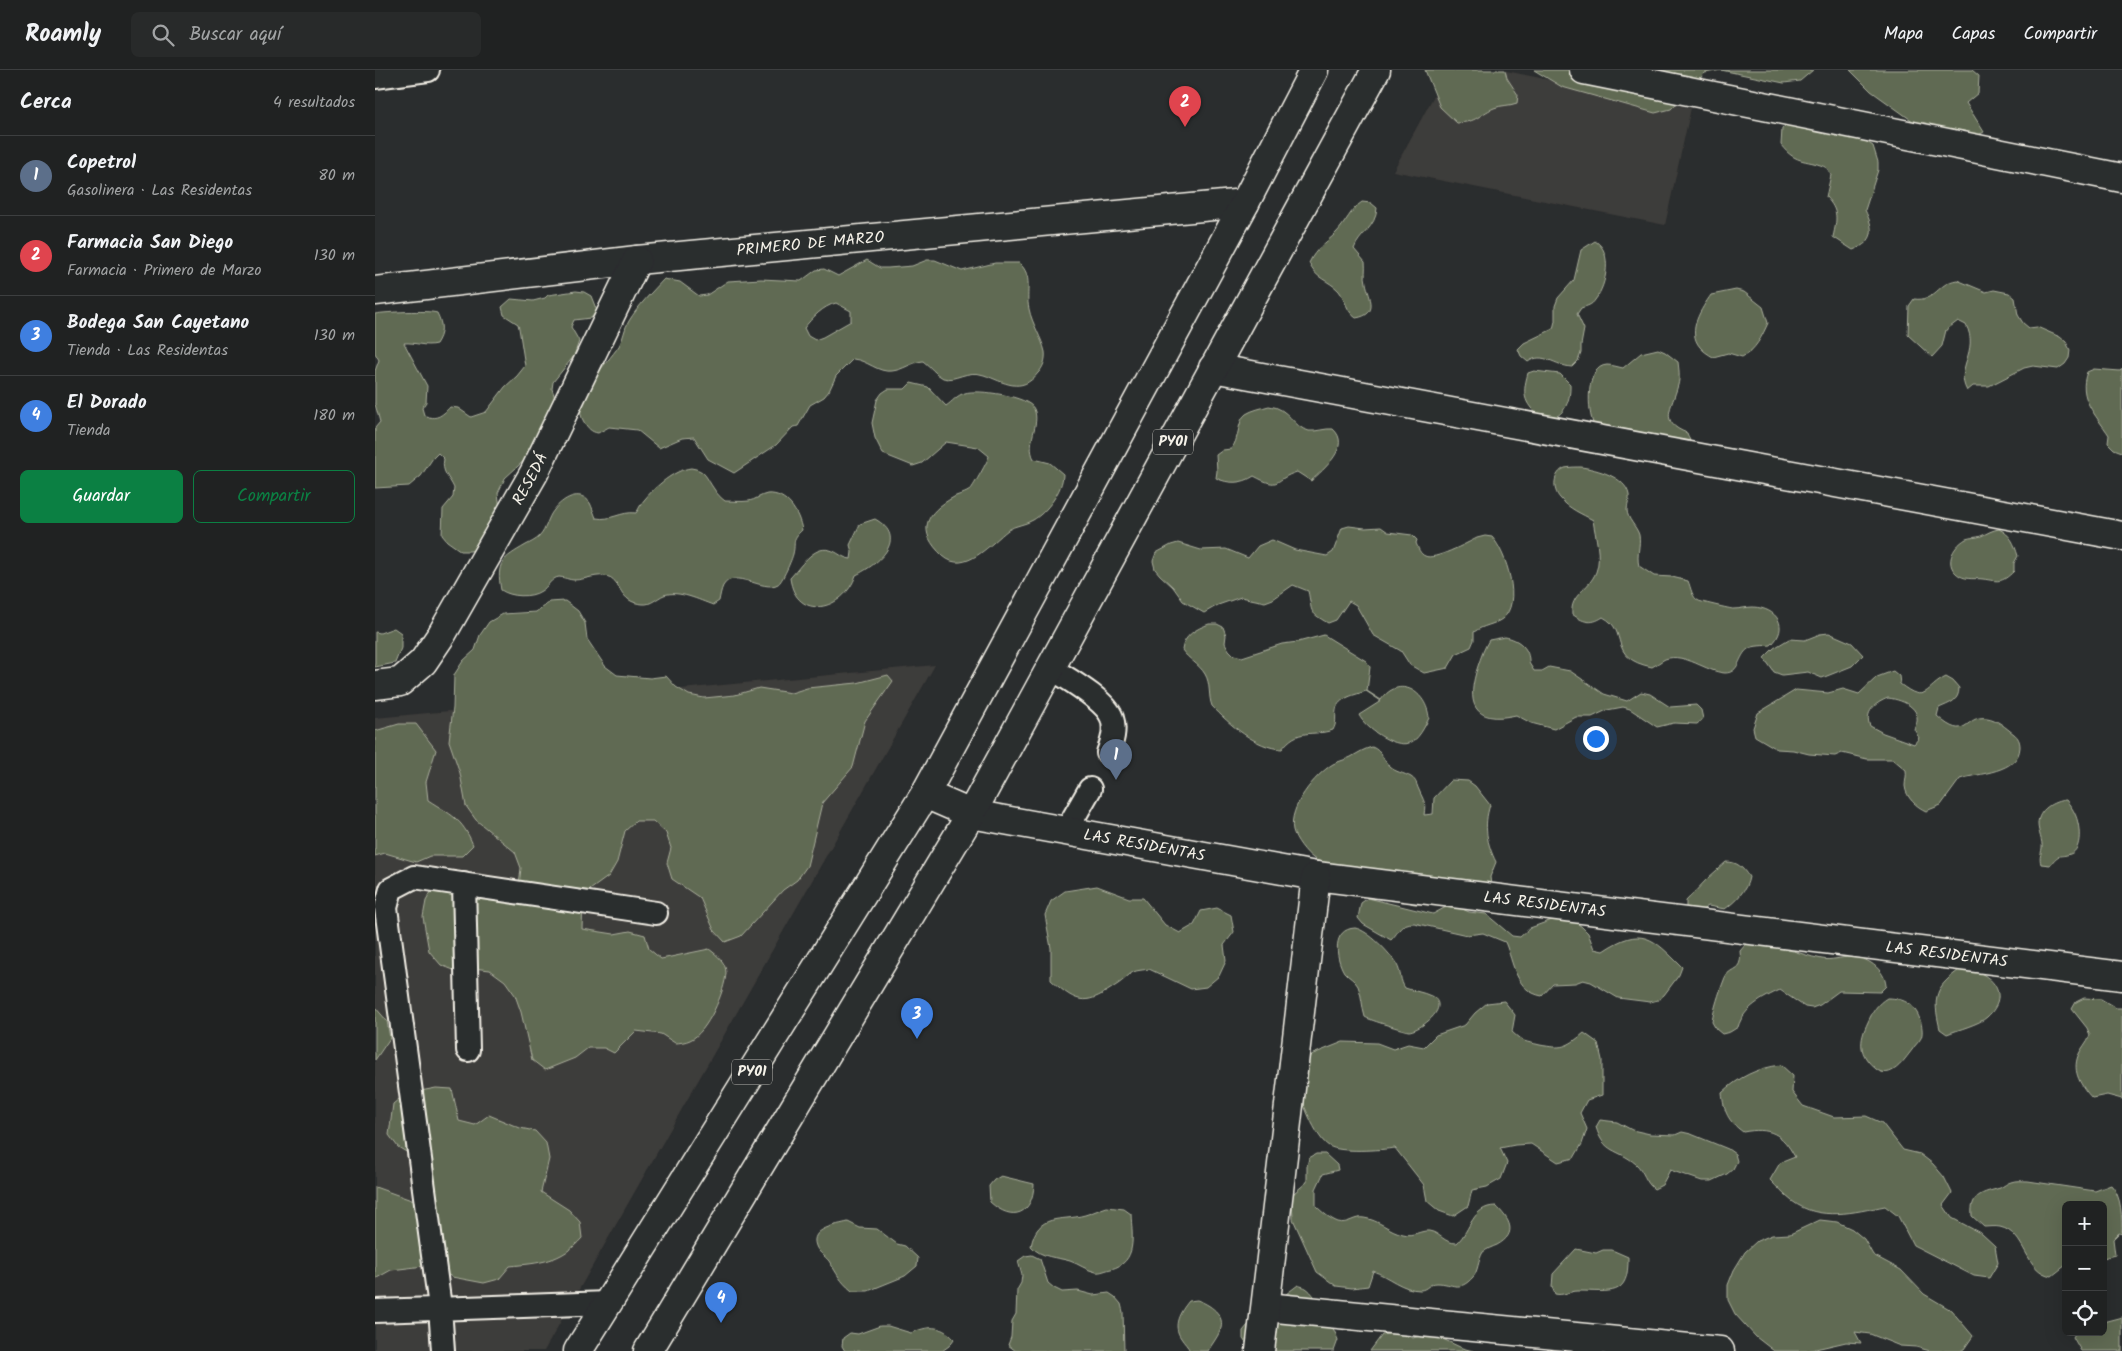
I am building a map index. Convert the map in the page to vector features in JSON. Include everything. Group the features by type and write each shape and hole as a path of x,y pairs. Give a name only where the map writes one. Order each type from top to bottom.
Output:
{"main road":[{"name":"PY01","path":"579,1351 925,794 1245,202 1314,70"},
{"name":"PY01","path":"648,1351 971,814 1376,70"},
{"path":"1584,70 2122,178"},
{"name":"PRIMERO DE MARZO","path":"375,291 637,260 1245,202"},
{"name":"RESEDÁ","path":"387,684 423,662 442,634 534,473 637,260"},
{"path":"1213,368 2122,536"},
{"name":"LAS RESIDENTAS","path":"925,794 971,814 1316,876 2122,976"},
{"path":"1260,1351 1316,876"},
{"path":"1266,1307 1720,1351"}],"lane":[{"path":"375,77 428,70"},
{"path":"1051,668 1094,698 1112,718 1113,737 1108,753"},
{"path":"1066,831 1090,789"},
{"path":"443,1351 441,1307 386,908 391,889 414,877 656,913"},
{"path":"464,884 468,1050"},
{"path":"375,1311 441,1307 608,1304"}],"shaded area":[{"path":"1448,70 1501,70 1691,108 1665,225 1393,171"},
{"path":"935,665 544,1351 375,1351 375,718"}],"green space":[{"path":"1425,70 1505,70 1507,78 1518,95 1517,103 1497,107 1474,120 1457,123 1440,107"},
{"path":"1534,70 1721,70 1705,73 1671,109 1655,113 1562,87"},
{"path":"1721,70 1813,70 1800,81 1784,83"},
{"path":"1850,70 1972,70 1979,76 1978,93 1966,103 1984,132 1969,140 1921,127 1871,91"},
{"path":"1793,117 1845,127 1873,146 1878,162 1878,170 1865,210 1870,223 1871,234 1866,243 1853,250 1833,237 1836,216 1833,207 1826,197 1831,175 1827,168 1792,156 1781,145 1782,129"},
{"path":"1362,202 1371,203 1377,208 1374,221 1354,249 1365,262 1365,280 1371,305 1368,313 1356,318 1350,312 1339,291 1315,273 1309,263 1318,250 1336,233 1354,209"},
{"path":"1595,241 1604,252 1606,260 1605,277 1603,286 1594,302 1581,308 1577,314 1584,329 1578,361 1572,367 1544,358 1533,359 1528,362 1521,356 1518,349 1524,343 1553,329 1555,306 1558,298 1574,280 1581,250"},
{"path":"867,260 880,268 888,268 912,266 927,260 935,260 962,271 995,263 1019,263 1024,268 1028,279 1029,309 1045,352 1043,366 1032,380 1025,384 1012,385 978,374 967,374 948,379 943,378 923,361 887,371 853,359 836,376 824,397 810,405 798,426 793,427 776,445 734,473 708,459 694,437 682,438 659,448 637,430 609,427 598,433 593,432 584,422 581,413 581,403 591,382 619,346 627,324 633,315 664,279 680,282 699,296 707,295 728,281 761,279 801,281 816,270 824,269 838,276","holes":["836,303 851,311 851,321 815,340 808,336 804,328 818,313"]},
{"path":"1957,280 1986,292 1994,290 2009,293 2015,298 2018,315 2023,323 2029,328 2037,327 2060,337 2066,342 2070,350 2069,358 2065,364 2058,369 2033,366 2024,368 1989,386 1973,386 1967,391 1963,375 1969,351 1970,334 1966,325 1958,321 1946,330 1942,346 1932,357 1908,335 1909,306 1914,299 1927,298 1950,282"},
{"path":"1736,290 1744,292 1763,307 1768,323 1758,342 1747,354 1742,357 1728,353 1713,357 1703,350 1696,341 1695,327 1697,320 1711,295"},
{"path":"576,291 584,292 591,296 597,311 591,318 574,320 571,327 579,341 574,356 553,382 552,389 555,398 546,425 529,456 505,478 498,493 500,509 478,549 461,551 442,535 443,509 453,497 454,488 445,471 444,459 438,453 421,476 409,486 375,488 375,428 380,422 375,404 375,371 379,360 375,353 375,314 437,313 441,329 436,344 404,343 427,386 426,402 422,408 424,415 432,418 438,417 450,407 458,408 471,417 486,412 505,387 525,366 518,324 504,315 502,307 511,299 533,301 545,298 548,295"},
{"path":"1658,349 1678,362 1679,382 1669,414 1673,424 1678,429 1687,433 1690,441 1650,436 1594,425 1589,401 1591,381 1600,367 1607,365 1623,368 1641,353"},
{"path":"2094,369 2120,371 2122,369 2122,452 2114,449 2108,443 2109,435 2089,406 2086,398 2084,390 2087,372"},
{"path":"1534,371 1560,374 1570,384 1567,403 1556,417 1543,420 1526,400 1525,388 1528,373"},
{"path":"911,383 928,387 946,406 959,395 971,392 1013,397 1030,404 1036,415 1031,446 1034,459 1050,463 1063,474 1057,493 1044,512 1030,522 1008,530 986,549 969,560 951,561 943,556 929,538 927,523 936,509 971,489 989,456 978,447 946,442 922,463 913,466 883,454 875,438 872,423 877,400 888,389 905,389"},
{"path":"1269,406 1282,410 1303,429 1315,431 1333,429 1338,436 1339,443 1338,450 1329,464 1311,481 1297,472 1274,483 1269,483 1254,476 1245,481 1235,482 1216,478 1216,455 1223,450 1231,449 1234,445 1243,417 1251,411"},
{"path":"1581,467 1609,475 1622,483 1627,489 1629,497 1627,513 1639,535 1639,566 1654,576 1672,577 1688,581 1693,595 1699,601 1733,609 1753,607 1769,611 1778,620 1780,625 1780,632 1771,645 1756,646 1748,649 1734,670 1725,673 1680,658 1665,659 1652,667 1638,663 1623,651 1616,629 1603,617 1587,622 1572,614 1574,602 1596,572 1598,566 1597,546 1593,520 1564,502 1557,494 1555,482 1561,470"},
{"path":"691,468 703,473 716,493 725,501 749,501 767,494 774,494 780,496 791,505 798,517 802,530 795,539 791,561 778,584 772,586 734,579 728,581 723,586 719,601 713,605 689,596 676,594 664,595 649,603 635,603 625,596 613,579 605,576 574,580 559,577 541,591 527,596 510,594 501,590 499,573 503,562 511,554 539,537 544,531 552,513 566,499 581,496 590,503 596,518 601,519 626,513 636,513 649,494 660,484 672,475"},
{"path":"875,519 885,526 890,534 887,550 881,557 856,575 850,587 841,597 831,603 821,606 810,606 801,601 794,592 790,578 803,563 813,554 824,549 851,559 850,545 860,524"},
{"path":"1349,526 1381,527 1388,532 1412,535 1417,540 1416,543 1420,552 1429,557 1451,551 1477,538 1492,537 1502,554 1510,578 1512,590 1508,612 1499,621 1474,632 1474,640 1471,647 1456,654 1448,668 1424,673 1410,665 1401,651 1373,635 1356,605 1349,601 1336,620 1328,623 1317,616 1312,610 1308,591 1293,585 1273,599 1265,602 1241,597 1218,605 1204,613 1183,601 1173,587 1155,569 1153,561 1156,553 1178,543 1201,550 1226,549 1248,558 1258,546 1272,540 1295,550 1327,556 1333,552 1342,528"},
{"path":"1999,529 2009,537 2015,547 2018,556 2014,563 2014,571 2006,578 1996,581 1965,578 1955,572 1952,567 1951,557 1961,542"},
{"path":"565,601 578,611 585,623 587,639 605,666 617,675 650,678 666,676 676,687 689,695 704,698 735,695 759,688 791,693 807,688 857,683 888,675 893,681 865,721 853,767 822,803 807,866 797,880 783,890 741,936 725,942 714,930 700,898 672,879 667,863 671,848 666,833 653,821 636,821 625,831 617,862 609,876 583,895 582,929 614,934 630,931 645,935 649,949 661,959 709,949 718,956 726,969 725,981 719,1000 703,1029 690,1040 675,1043 661,1034 636,1031 614,1053 604,1048 588,1048 575,1058 545,1070 532,1060 521,1012 515,995 505,981 490,970 473,968 456,971 441,965 429,951 423,917 426,901 435,885 450,874 467,873 494,890 519,885 521,868 515,852 476,820 466,806 460,773 449,741 454,675 463,661 475,650 480,635 489,622 503,614 536,612 549,602"},
{"path":"1209,624 1217,624 1223,627 1226,635 1225,643 1229,650 1234,655 1242,657 1282,644 1324,635 1366,661 1370,667 1367,691 1381,700 1388,692 1396,688 1404,687 1411,690 1418,694 1423,701 1429,718 1421,733 1412,742 1403,744 1388,740 1367,726 1359,715 1381,701 1366,691 1340,702 1336,710 1333,730 1300,735 1288,742 1282,749 1262,744 1244,734 1212,706 1205,674 1182,650 1188,636 1195,630"},
{"path":"394,628 401,633 401,648 395,663 375,667 375,632 380,633"},
{"path":"1829,633 1852,643 1863,655 1852,666 1822,678 1808,672 1782,675 1774,672 1764,658 1774,648 1789,639 1805,640 1820,634"},
{"path":"1505,637 1519,642 1526,649 1529,663 1534,671 1542,671 1549,667 1570,671 1604,694 1627,701 1641,692 1650,694 1670,707 1696,705 1701,710 1703,719 1697,724 1674,723 1657,727 1630,709 1623,707 1607,710 1592,717 1576,717 1554,729 1531,723 1516,715 1490,717 1481,713 1476,708 1473,700 1474,679 1489,640"},
{"path":"1893,671 1899,676 1900,684 1909,690 1921,694 1946,677 1953,681 1959,688 1959,692 1956,699 1939,708 1937,716 1955,728 1965,726 1980,718 1994,720 2018,738 2020,747 2018,756 2005,767 1960,779 1941,805 1926,811 1910,798 1905,786 1906,770 1893,759 1867,759 1842,753 1835,756 1809,754 1777,749 1755,736 1753,728 1758,713 1796,690 1828,693 1843,689 1859,694 1877,677","holes":["1888,698 1907,704 1915,711 1917,722 1914,729 1919,738 1914,744 1883,733 1870,726 1868,716 1875,705"]},
{"path":"399,724 416,724 436,750 426,782 428,800 455,818 465,829 473,845 462,856 430,856 416,862 385,853 375,856 375,731"},
{"path":"1372,747 1378,751 1392,769 1414,780 1424,802 1424,815 1433,814 1434,798 1451,780 1468,781 1475,786 1490,805 1486,828 1488,842 1496,862 1490,877 1493,902 1436,883 1423,903 1413,904 1402,896 1394,883 1330,867 1313,858 1301,846 1294,834 1293,821 1304,792 1318,776 1333,764"},
{"path":"2066,800 2077,818 2079,842 2074,852 2058,857 2050,865 2041,864 2042,845 2038,827 2039,819 2043,811 2051,804"},
{"path":"1726,862 1739,866 1749,877 1740,895 1725,909 1708,906 1701,911 1686,909 1686,901"},
{"path":"1097,886 1129,898 1143,898 1165,925 1180,933 1194,925 1201,911 1217,908 1231,915 1234,932 1224,945 1226,961 1219,976 1206,987 1191,989 1149,969 1139,970 1091,999 1083,1000 1069,995 1051,980 1051,948 1045,915 1051,901 1065,891"},
{"path":"1368,898 1433,914 1454,905 1469,912 1486,914 1512,936 1520,937 1530,928 1568,916 1588,933 1594,949 1603,951 1628,938 1646,938 1655,942 1682,967 1679,975 1664,995 1658,1000 1650,1002 1618,998 1591,982 1583,980 1575,983 1553,984 1542,996 1533,993 1521,982 1505,942 1483,933 1467,935 1414,923 1403,926 1391,940 1363,924 1358,918 1361,903"},
{"path":"1355,928 1366,933 1379,943 1390,955 1398,968 1405,988 1431,996 1437,1000 1438,1006 1436,1011 1420,1027 1409,1031 1365,1017 1358,986 1344,972 1337,952 1337,945 1342,933"},
{"path":"1754,941 1780,945 1784,949 1822,959 1856,957 1868,961 1882,974 1886,986 1880,992 1839,991 1820,1005 1812,1008 1805,1007 1780,990 1749,1009 1738,1027 1722,1034 1712,1022 1720,990 1726,975 1738,966 1740,951 1746,944"},
{"path":"1962,968 1981,973 1989,978 1998,992 1998,1000 1984,1020 1947,1034 1940,1029 1936,1000 1941,987"},
{"path":"1887,998 1899,999 1913,1007 1919,1017 1922,1036 1897,1068 1892,1071 1882,1072 1876,1069 1866,1058 1863,1053 1862,1041 1865,1029 1874,1011"},
{"path":"2084,998 2101,999 2116,1008 2122,1008 2122,1099 2107,1095 2092,1098 2084,1089 2079,1079 2076,1062 2090,1035 2087,1028 2072,1009 2076,1002"},
{"path":"1504,1001 1515,1015 1512,1032 1525,1041 1559,1047 1573,1042 1584,1033 1598,1043 1602,1060 1602,1095 1587,1100 1580,1113 1587,1129 1582,1144 1574,1158 1558,1162 1531,1144 1500,1148 1507,1163 1501,1179 1487,1187 1472,1190 1468,1206 1453,1216 1439,1211 1427,1201 1424,1185 1395,1148 1342,1150 1329,1146 1320,1137 1300,1095 1299,1063 1313,1054 1343,1042 1377,1043 1393,1049 1408,1044 1424,1047 1436,1035 1465,1025 1487,1003"},
{"path":"375,1007 387,1021 390,1038 375,1060"},
{"path":"1781,1065 1793,1076 1792,1092 1803,1106 1834,1117 1866,1116 1882,1123 1903,1150 1920,1154 1933,1164 1944,1177 1952,1193 1943,1205 1952,1218 1982,1234 1995,1246 1998,1263 1989,1278 1974,1276 1913,1245 1898,1216 1885,1206 1838,1214 1814,1211 1792,1201 1770,1180 1780,1163 1795,1157 1780,1137 1768,1131 1743,1132 1738,1128 1730,1120 1724,1106 1722,1093 1735,1082 1749,1074 1764,1068"},
{"path":"436,1088 452,1089 459,1121 475,1125 489,1115 520,1128 535,1131 546,1143 549,1159 541,1192 569,1210 580,1222 582,1238 574,1246 558,1257 549,1260 510,1266 499,1279 484,1283 452,1277 439,1270 424,1266 391,1270 375,1279 375,1187 417,1202 426,1164 398,1147 389,1135 393,1104 405,1094"},
{"path":"1600,1120 1617,1122 1632,1130 1650,1134 1675,1135 1682,1132 1691,1134 1728,1149 1735,1154 1737,1161 1733,1169 1727,1174 1712,1181 1702,1181 1670,1170 1662,1185 1654,1189 1636,1164 1612,1150 1603,1142 1596,1127"},
{"path":"1316,1154 1325,1154 1337,1165 1338,1170 1323,1174 1316,1189 1316,1206 1338,1222 1342,1223 1357,1218 1364,1218 1403,1234 1410,1235 1429,1231 1452,1243 1457,1243 1477,1214 1488,1207 1496,1206 1505,1216 1510,1226 1508,1236 1497,1245 1483,1252 1475,1275 1464,1285 1456,1286 1437,1283 1422,1290 1413,1289 1407,1288 1373,1271 1368,1286 1352,1288 1336,1286 1317,1272 1293,1219 1292,1200 1294,1193 1307,1182 1309,1158"},
{"path":"1001,1176 1034,1184 1030,1202 1020,1212 1006,1212 990,1202 989,1186"},
{"path":"2013,1181 2095,1191 2111,1185 2119,1201 2122,1221 2122,1234 2119,1233 2113,1239 2115,1255 2107,1257 2107,1201 2062,1201 2062,1268 2052,1276 2036,1268 2016,1237 2009,1231 2000,1227 1984,1227 1972,1216 1973,1203 1983,1193 2000,1188"},
{"path":"1107,1207 1124,1209 1131,1214 1131,1247 1126,1261 1120,1266 1096,1272 1070,1261 1039,1253 1031,1246 1034,1235 1045,1223 1051,1220 1085,1215"},
{"path":"1820,1220 1837,1222 1852,1229 1864,1239 1873,1255 1901,1270 1924,1294 1951,1310 1973,1336 1964,1349 1960,1351 1930,1351 1916,1347 1900,1346 1870,1334 1855,1332 1861,1343 1846,1342 1807,1351 1774,1351 1756,1337 1735,1314 1728,1300 1728,1285 1734,1270 1745,1252 1757,1241 1772,1235 1790,1234"},
{"path":"848,1222 860,1228 877,1229 897,1244 905,1246 918,1258 917,1266 905,1276 868,1291 852,1291 818,1250 815,1240 820,1231 825,1228"},
{"path":"1576,1249 1596,1253 1603,1250 1612,1250 1628,1257 1625,1280 1621,1286 1609,1291 1578,1291 1555,1294 1552,1287 1553,1274"},
{"path":"1032,1255 1040,1259 1048,1283 1054,1288 1062,1292 1078,1291 1093,1295 1109,1293 1115,1297 1121,1304 1123,1312 1124,1351 1016,1351 1008,1345 1011,1337 1012,1321 1016,1314 1017,1290 1021,1283 1022,1275 1018,1261 1025,1256"},
{"path":"1298,1285 1310,1292 1320,1304 1329,1320 1338,1340 1334,1351 1252,1351 1243,1339 1243,1331 1253,1319"},
{"path":"1197,1300 1207,1304 1216,1311 1221,1320 1220,1331 1208,1351 1190,1351 1178,1333 1177,1323 1180,1314 1189,1301"},
{"path":"2122,1317 2122,1351 2081,1351 2074,1336 2107,1336 2107,1321"},
{"path":"880,1326 888,1326 911,1333 934,1328 944,1331 954,1339 942,1351 845,1351 842,1346 843,1338 850,1333 858,1334"},
{"path":"1399,1332 1413,1338 1430,1333 1473,1351 1370,1351 1382,1335"}],"place":[{"name":"Farmacia San Diego","path":"1185,127"},
{"name":"Copetrol","path":"1116,780"},
{"name":"Bodega San Cayetano","path":"917,1039"},
{"name":"El Dorado","path":"721,1323"}]}
